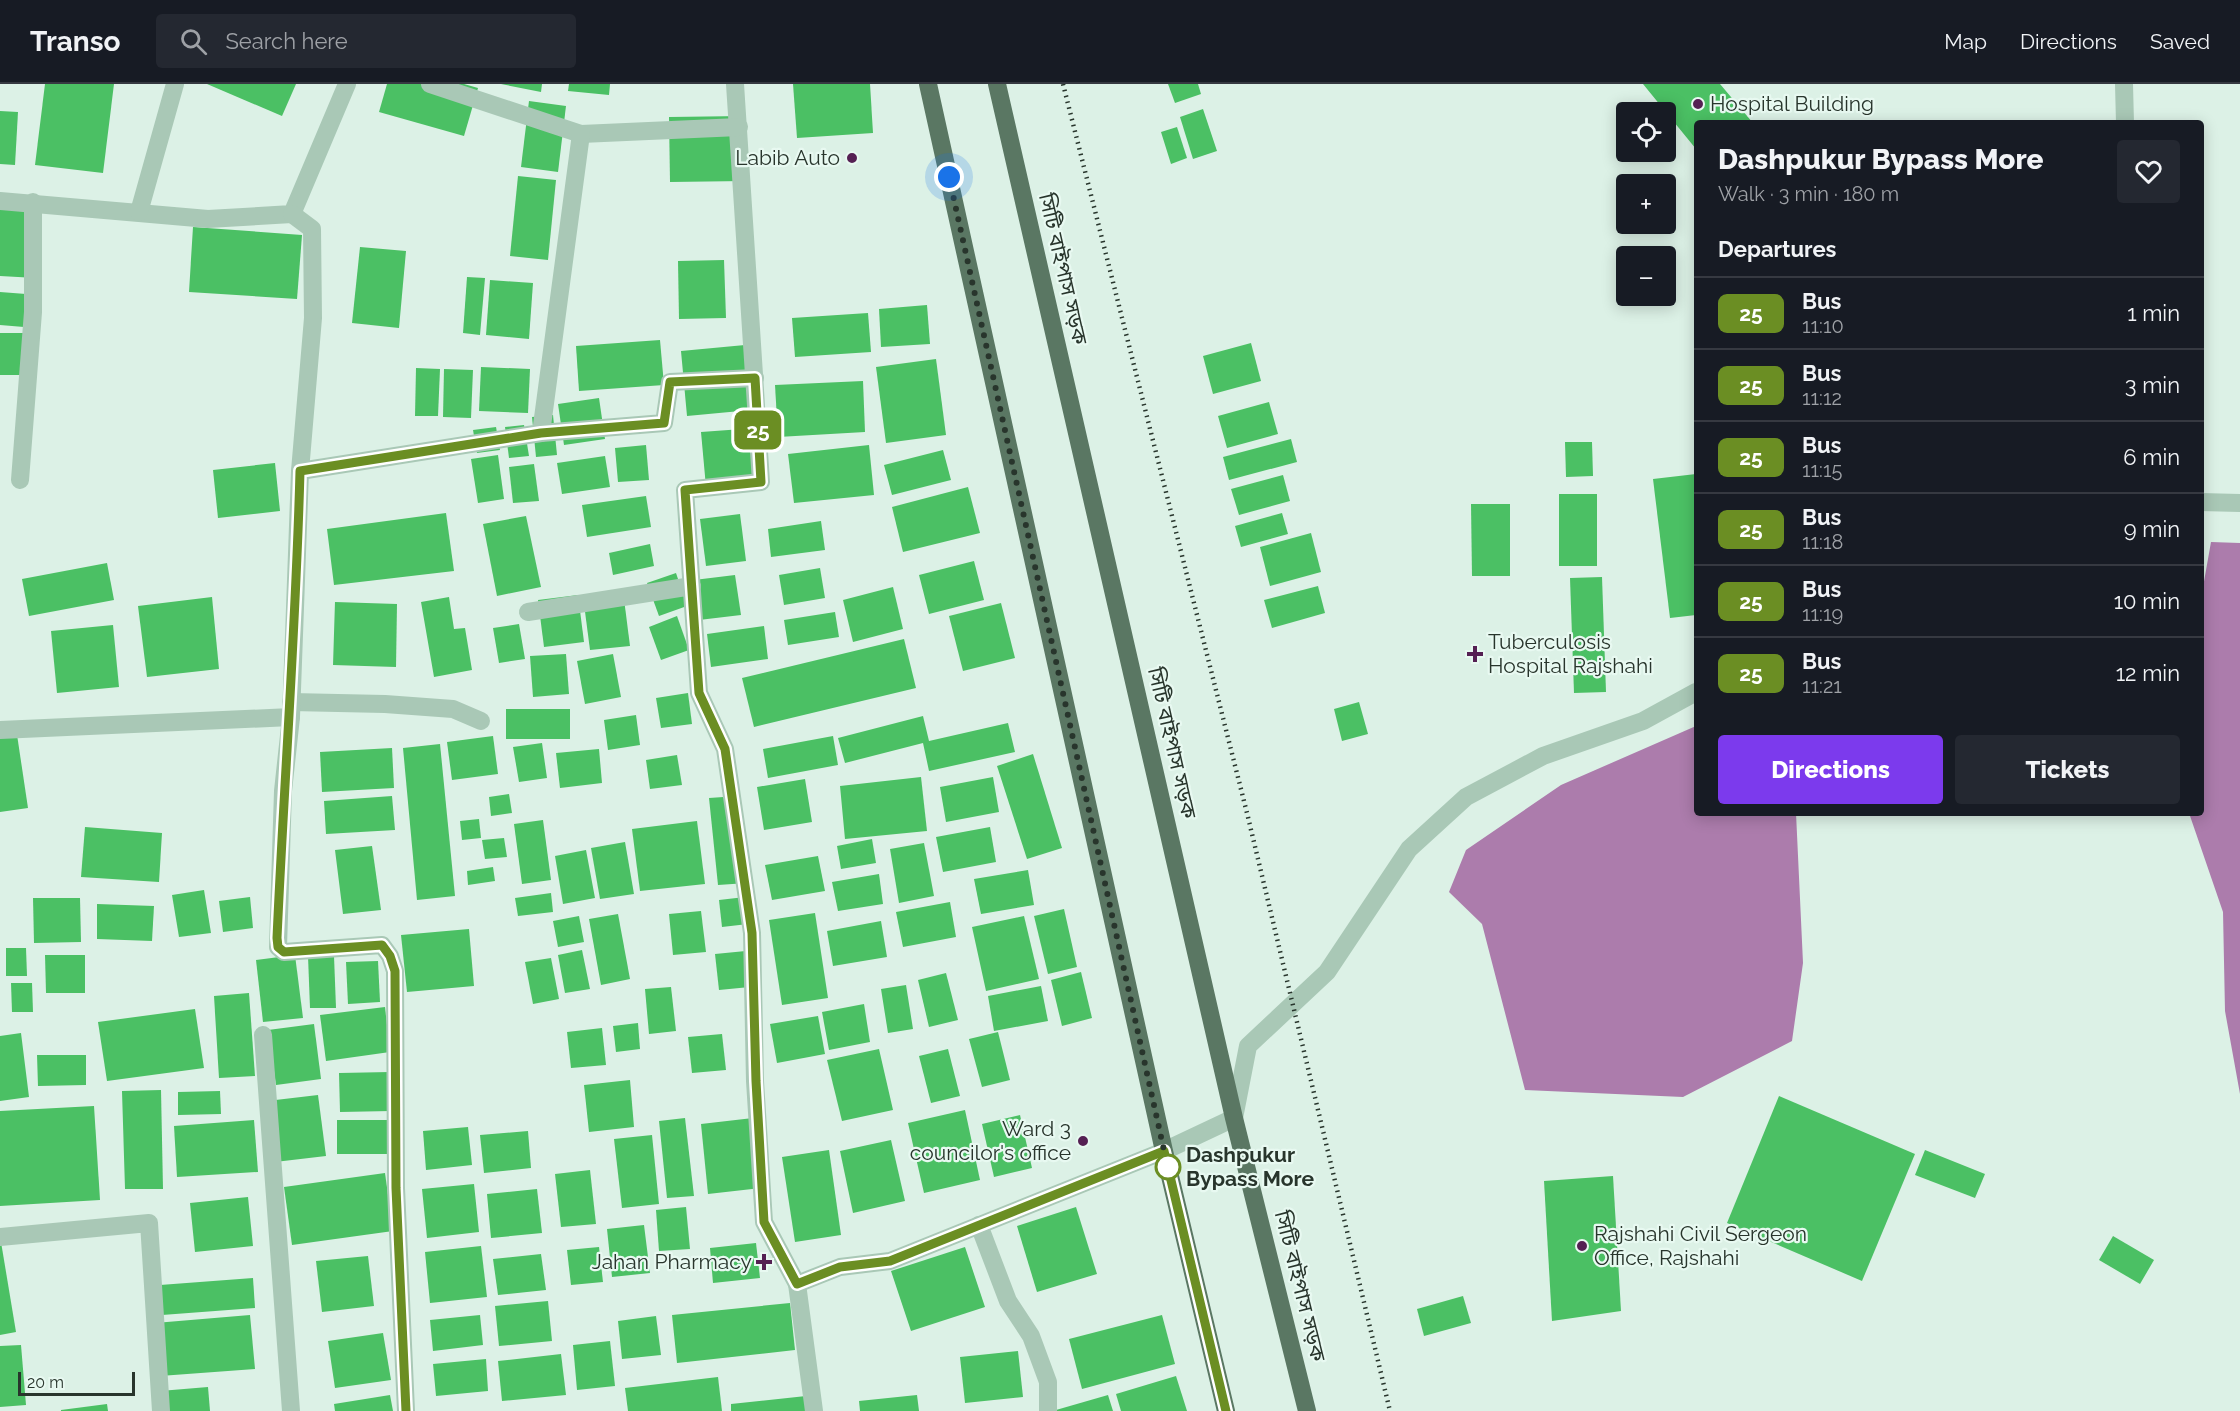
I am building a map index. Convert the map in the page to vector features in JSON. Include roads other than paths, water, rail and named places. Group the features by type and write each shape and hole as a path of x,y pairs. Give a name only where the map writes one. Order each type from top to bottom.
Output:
{"main road":[{"path":"928,84 1164,1151 1226,1411"},
{"name":"সিটি বাইপাস সড়ক","path":"997,84 1234,1118 1307,1411"}],"street":[{"path":"139,212 175,84"},
{"path":"292,214 347,84"},
{"path":"430,84 582,134 739,127"},
{"path":"735,84 761,482 685,490 699,693 725,749 752,933 756,1081 764,1222 797,1284 814,1411"},
{"path":"2124,84 2125,120"},
{"path":"541,433 582,134"},
{"path":"0,201 33,201 208,219 292,214 312,229 313,318 300,471 291,710 283,791 278,947 284,952 382,945 390,956 395,971 396,1188 406,1411"},
{"path":"20,480 33,312 33,201"},
{"path":"300,471 541,433 664,423 670,382 755,378"},
{"path":"2204,502 2240,503"},
{"path":"528,612 692,586"},
{"path":"797,1284 840,1267 890,1261 1164,1151 1234,1118 1248,1046 1327,972 1409,849 1466,797 1534,761 1643,722 1694,693"},
{"path":"0,730 385,704 453,709 481,722"},
{"path":"263,1035 291,1411"},
{"path":"0,1237 149,1223 161,1411"},
{"path":"979,1225 1008,1301 1031,1336 1048,1382 1048,1411"}],"railway":[{"path":"1063,84 1247,813 1390,1411"}],"place":[{"name":"Hospital Building","path":"1698,104"},
{"name":"Labib Auto","path":"852,158"},
{"name":"Tuberculosis Hospital Rajshahi","path":"1475,654"},
{"name":"Ward 3 councilor's office","path":"1083,1141"},
{"name":"Dashpukur Bypass More","path":"1168,1167"},
{"name":"Rajshahi Civil Sergeon Office, Rajshahi","path":"1582,1246"},
{"name":"Jahan Pharmacy","path":"764,1262"}]}
